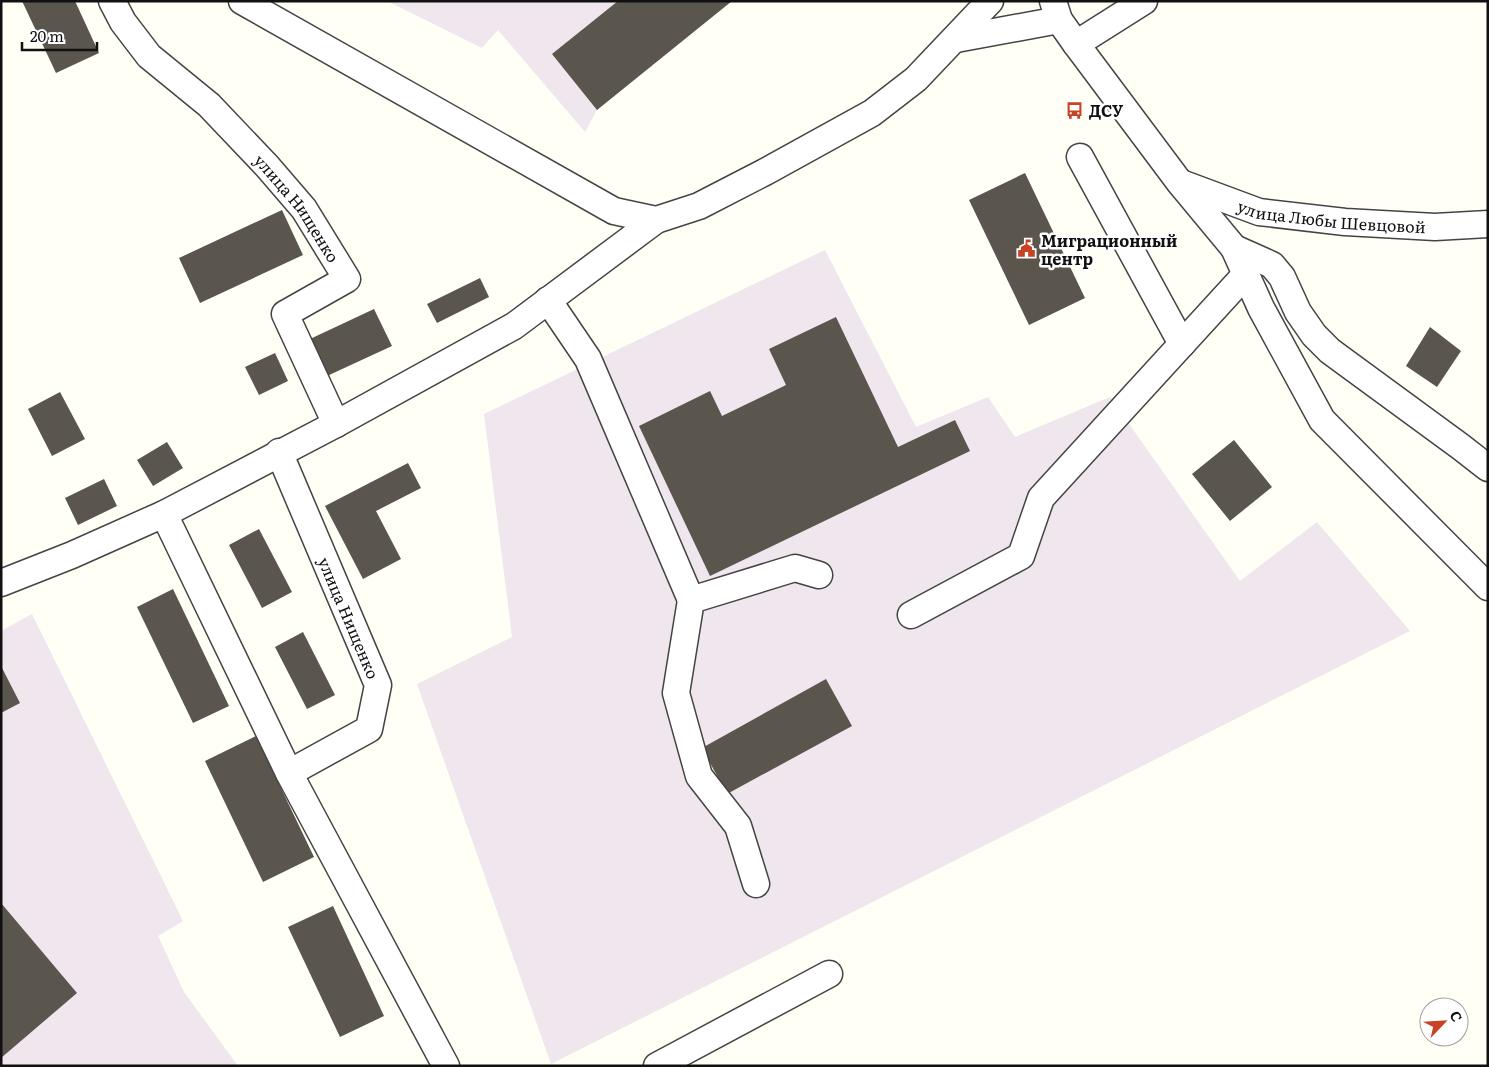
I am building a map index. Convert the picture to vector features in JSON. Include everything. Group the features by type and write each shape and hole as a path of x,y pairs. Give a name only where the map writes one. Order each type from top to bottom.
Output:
{"street":[{"name":"улица Нищенко","path":"112,1 123,22 149,56 210,105 304,209 347,279 285,314 336,424"},
{"path":"242,1 614,211 656,220"},
{"path":"1,583 72,555 164,514 279,452 336,424 514,326 656,220 699,206 872,113 916,79 990,1"},
{"path":"1076,44 1144,1"},
{"path":"956,39 1056,10 1076,44 1180,183 1234,248 1261,308 1322,420 1488,586"},
{"path":"1080,157 1182,344"},
{"name":"улица Любы Шевцовой","path":"1180,183 1259,212 1345,222 1436,227 1488,224"},
{"path":"1234,248 1272,265 1282,277 1298,312 1314,335 1330,351 1488,468"},
{"path":"911,615 1021,556 1041,498 1246,274"},
{"path":"548,300 588,359 691,600 676,693 699,776 738,826 756,884"},
{"name":"улица Нищенко","path":"279,452 378,685 369,728 289,773"},
{"path":"164,514 289,773 446,1066"},
{"path":"691,600 795,568 819,575"},
{"path":"657,1066 829,974"}],"shaded area":[{"path":"387,1 732,1 597,110 585,132 498,30 482,48"},
{"path":"825,250 916,427 988,397 1015,437 1110,397 1240,581 1317,522 1410,631 551,1064 417,684 512,637 484,414"},
{"path":"32,614 183,921 158,936 184,992 238,1066 1,1066 1,631"}],"building":[{"path":"22,1 75,1 99,53 56,73"},
{"path":"618,1 732,1 597,110 552,54"},
{"name":"Миграционный центр","path":"1025,173 1085,298 1029,325 969,200"},
{"path":"282,210 303,255 200,303 179,258"},
{"path":"480,278 489,297 437,323 427,304"},
{"path":"374,309 392,346 327,376 310,339"},
{"path":"836,317 898,447 955,420 970,451 710,576 639,426 710,391 722,416 786,385 769,349"},
{"path":"1430,327 1461,351 1437,387 1406,366"},
{"path":"275,353 288,381 259,395 245,367"},
{"path":"60,392 85,439 52,456 28,409"},
{"path":"1234,440 1272,487 1230,521 1192,474"},
{"path":"167,442 183,468 153,486 137,460"},
{"path":"408,463 421,488 376,511 401,559 363,579 325,506"},
{"path":"104,479 117,506 78,525 65,498"},
{"path":"259,529 292,592 262,608 229,545"},
{"path":"173,589 229,706 193,723 137,607"},
{"path":"303,632 335,695 307,709 275,647"},
{"path":"1,666 20,703 1,713"},
{"path":"826,679 852,726 727,794 702,748"},
{"path":"256,736 314,857 263,882 205,761"},
{"path":"1,903 77,993 1,1058"},
{"path":"333,906 384,1016 340,1037 288,927"}],"place":[{"name":"ДСУ","path":"1075,110"},
{"name":"Миграционный центр","path":"1027,249"}]}
